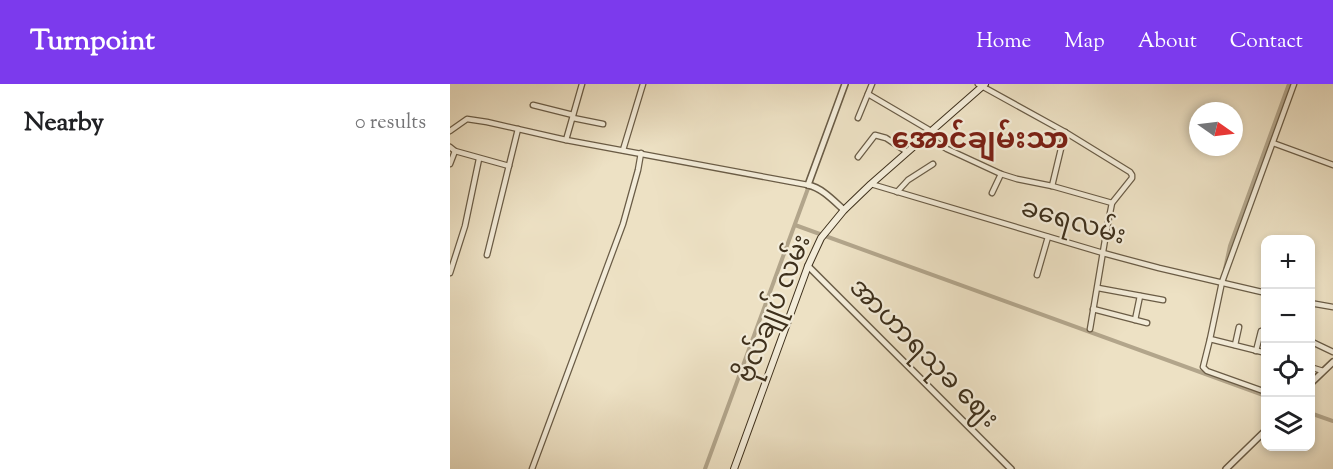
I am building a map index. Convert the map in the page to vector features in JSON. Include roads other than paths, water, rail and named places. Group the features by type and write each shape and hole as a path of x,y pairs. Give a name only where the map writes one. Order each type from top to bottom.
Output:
{"main road":[{"name":"ဗိုလ်ချုပ် လမ်း","path":"734,469 808,266 821,238 844,210 871,184 982,85"}],"street":[{"path":"566,140 582,84"},
{"path":"623,150 643,84"},
{"path":"809,185 845,84"},
{"path":"858,118 872,84"},
{"path":"1261,390 1204,369 1203,365 1222,282 1294,84"},
{"path":"982,85 1065,132 1132,175 1112,204 1090,329"},
{"path":"868,94 929,134 947,149 1001,174 1112,204"},
{"path":"533,105 603,124"},
{"path":"450,131 467,118 566,140 809,185 824,192 844,210"},
{"path":"487,255 518,129"},
{"path":"1052,186 1065,132"},
{"path":"858,157 875,135 886,138 907,152"},
{"path":"1273,143 1333,165"},
{"path":"450,164 452,149 479,159 509,166"},
{"path":"532,469 622,224 641,153"},
{"path":"450,273 465,226 479,159"},
{"path":"897,192 908,180 933,164"},
{"path":"992,193 1001,174"},
{"name":"ခရေလမ်း","path":"871,184 1103,253 1261,292"},
{"path":"1037,275 1048,237"},
{"name":"အာဟာရသုခ ဈေး","path":"808,266 1011,469"},
{"path":"1098,288 1163,300"},
{"path":"1136,320 1140,296"},
{"path":"1315,304 1333,307"},
{"path":"1093,309 1147,323"},
{"path":"1235,345 1239,327"},
{"path":"1256,351 1261,331"},
{"path":"1210,339 1261,352"},
{"path":"1315,343 1333,352"},
{"path":"1315,380 1333,362"},
{"path":"1315,368 1323,371"},
{"path":"1226,469 1261,435"}],"waterway":[{"path":"1225,269 1230,246 1289,84"},
{"path":"705,469 810,183"},
{"path":"795,225 1261,394"},
{"path":"1315,415 1333,421"}],"district":[{"name":"အောင်ချမ်းသာ","path":"980,141"}]}
